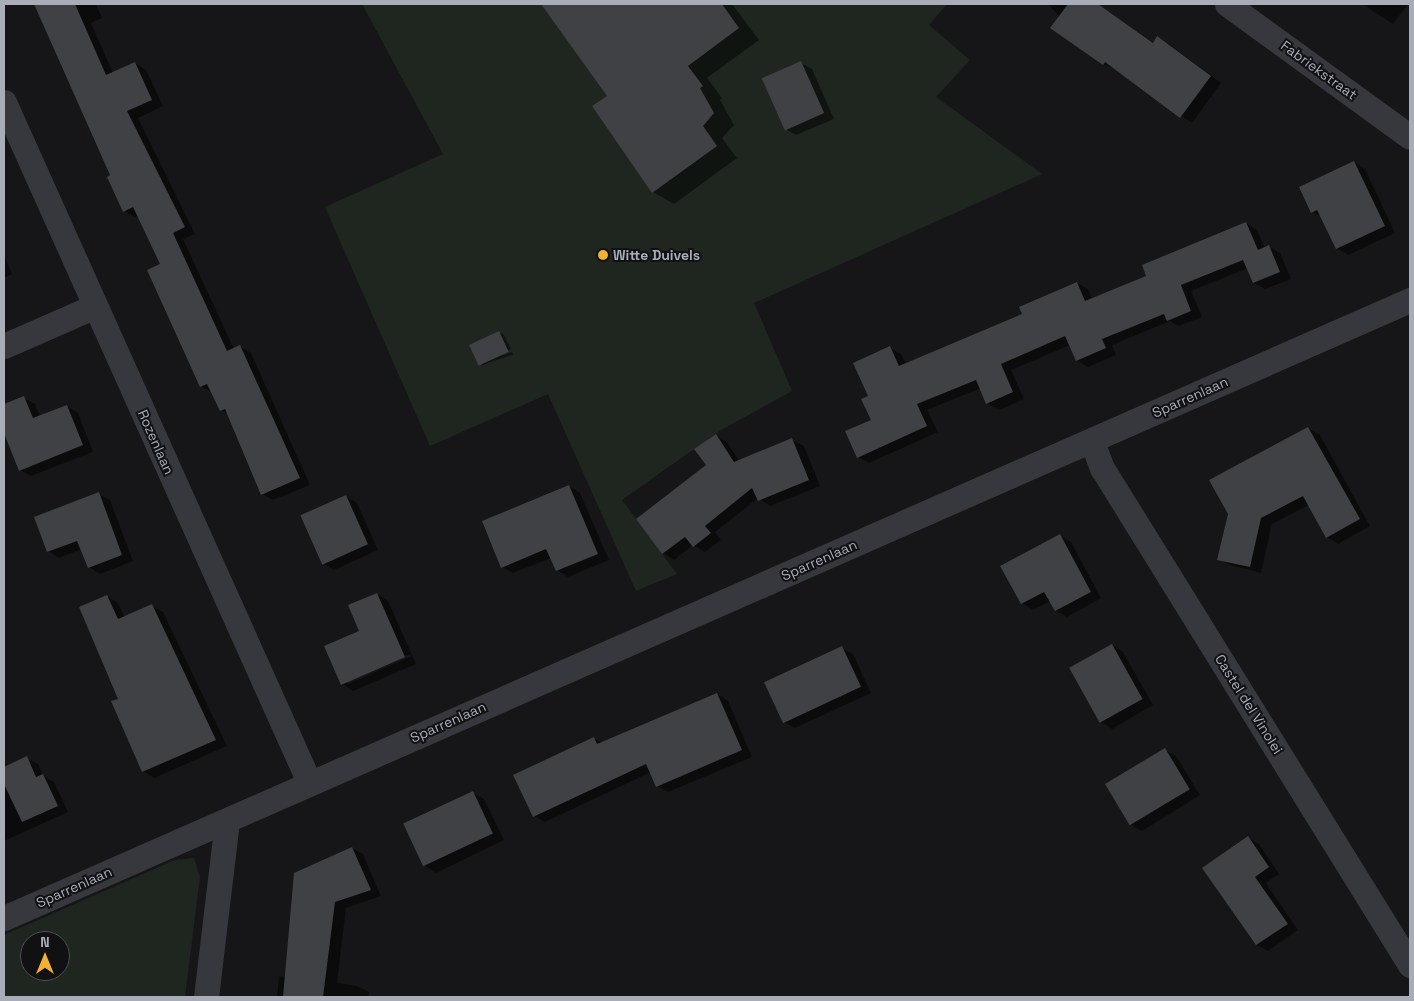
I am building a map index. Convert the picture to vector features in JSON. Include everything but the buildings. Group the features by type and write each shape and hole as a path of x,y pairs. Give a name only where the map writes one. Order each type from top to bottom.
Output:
{"street":[{"name":"Fabriekstraat","path":"1227,4 1410,137"},
{"name":"Rozenlaan","path":"4,102 309,782"},
{"name":"Sparrenlaan","path":"4,918 309,782 1410,300"},
{"path":"4,346 95,306"},
{"name":"Castel del Vinolei","path":"1092,440 1108,476 1410,965"},
{"path":"206,997 227,820"}],"shaded area":[{"name":"Witte Duivels","path":"362,4 947,4 929,25 970,60 936,97 1042,174 754,303 792,391 721,430 622,500 677,574 636,591 548,394 430,446 325,207 443,154"},
{"path":"194,858 200,877 185,997 4,997 4,935 175,860"}],"place":[{"name":"Witte Duivels","path":"603,255"}]}
